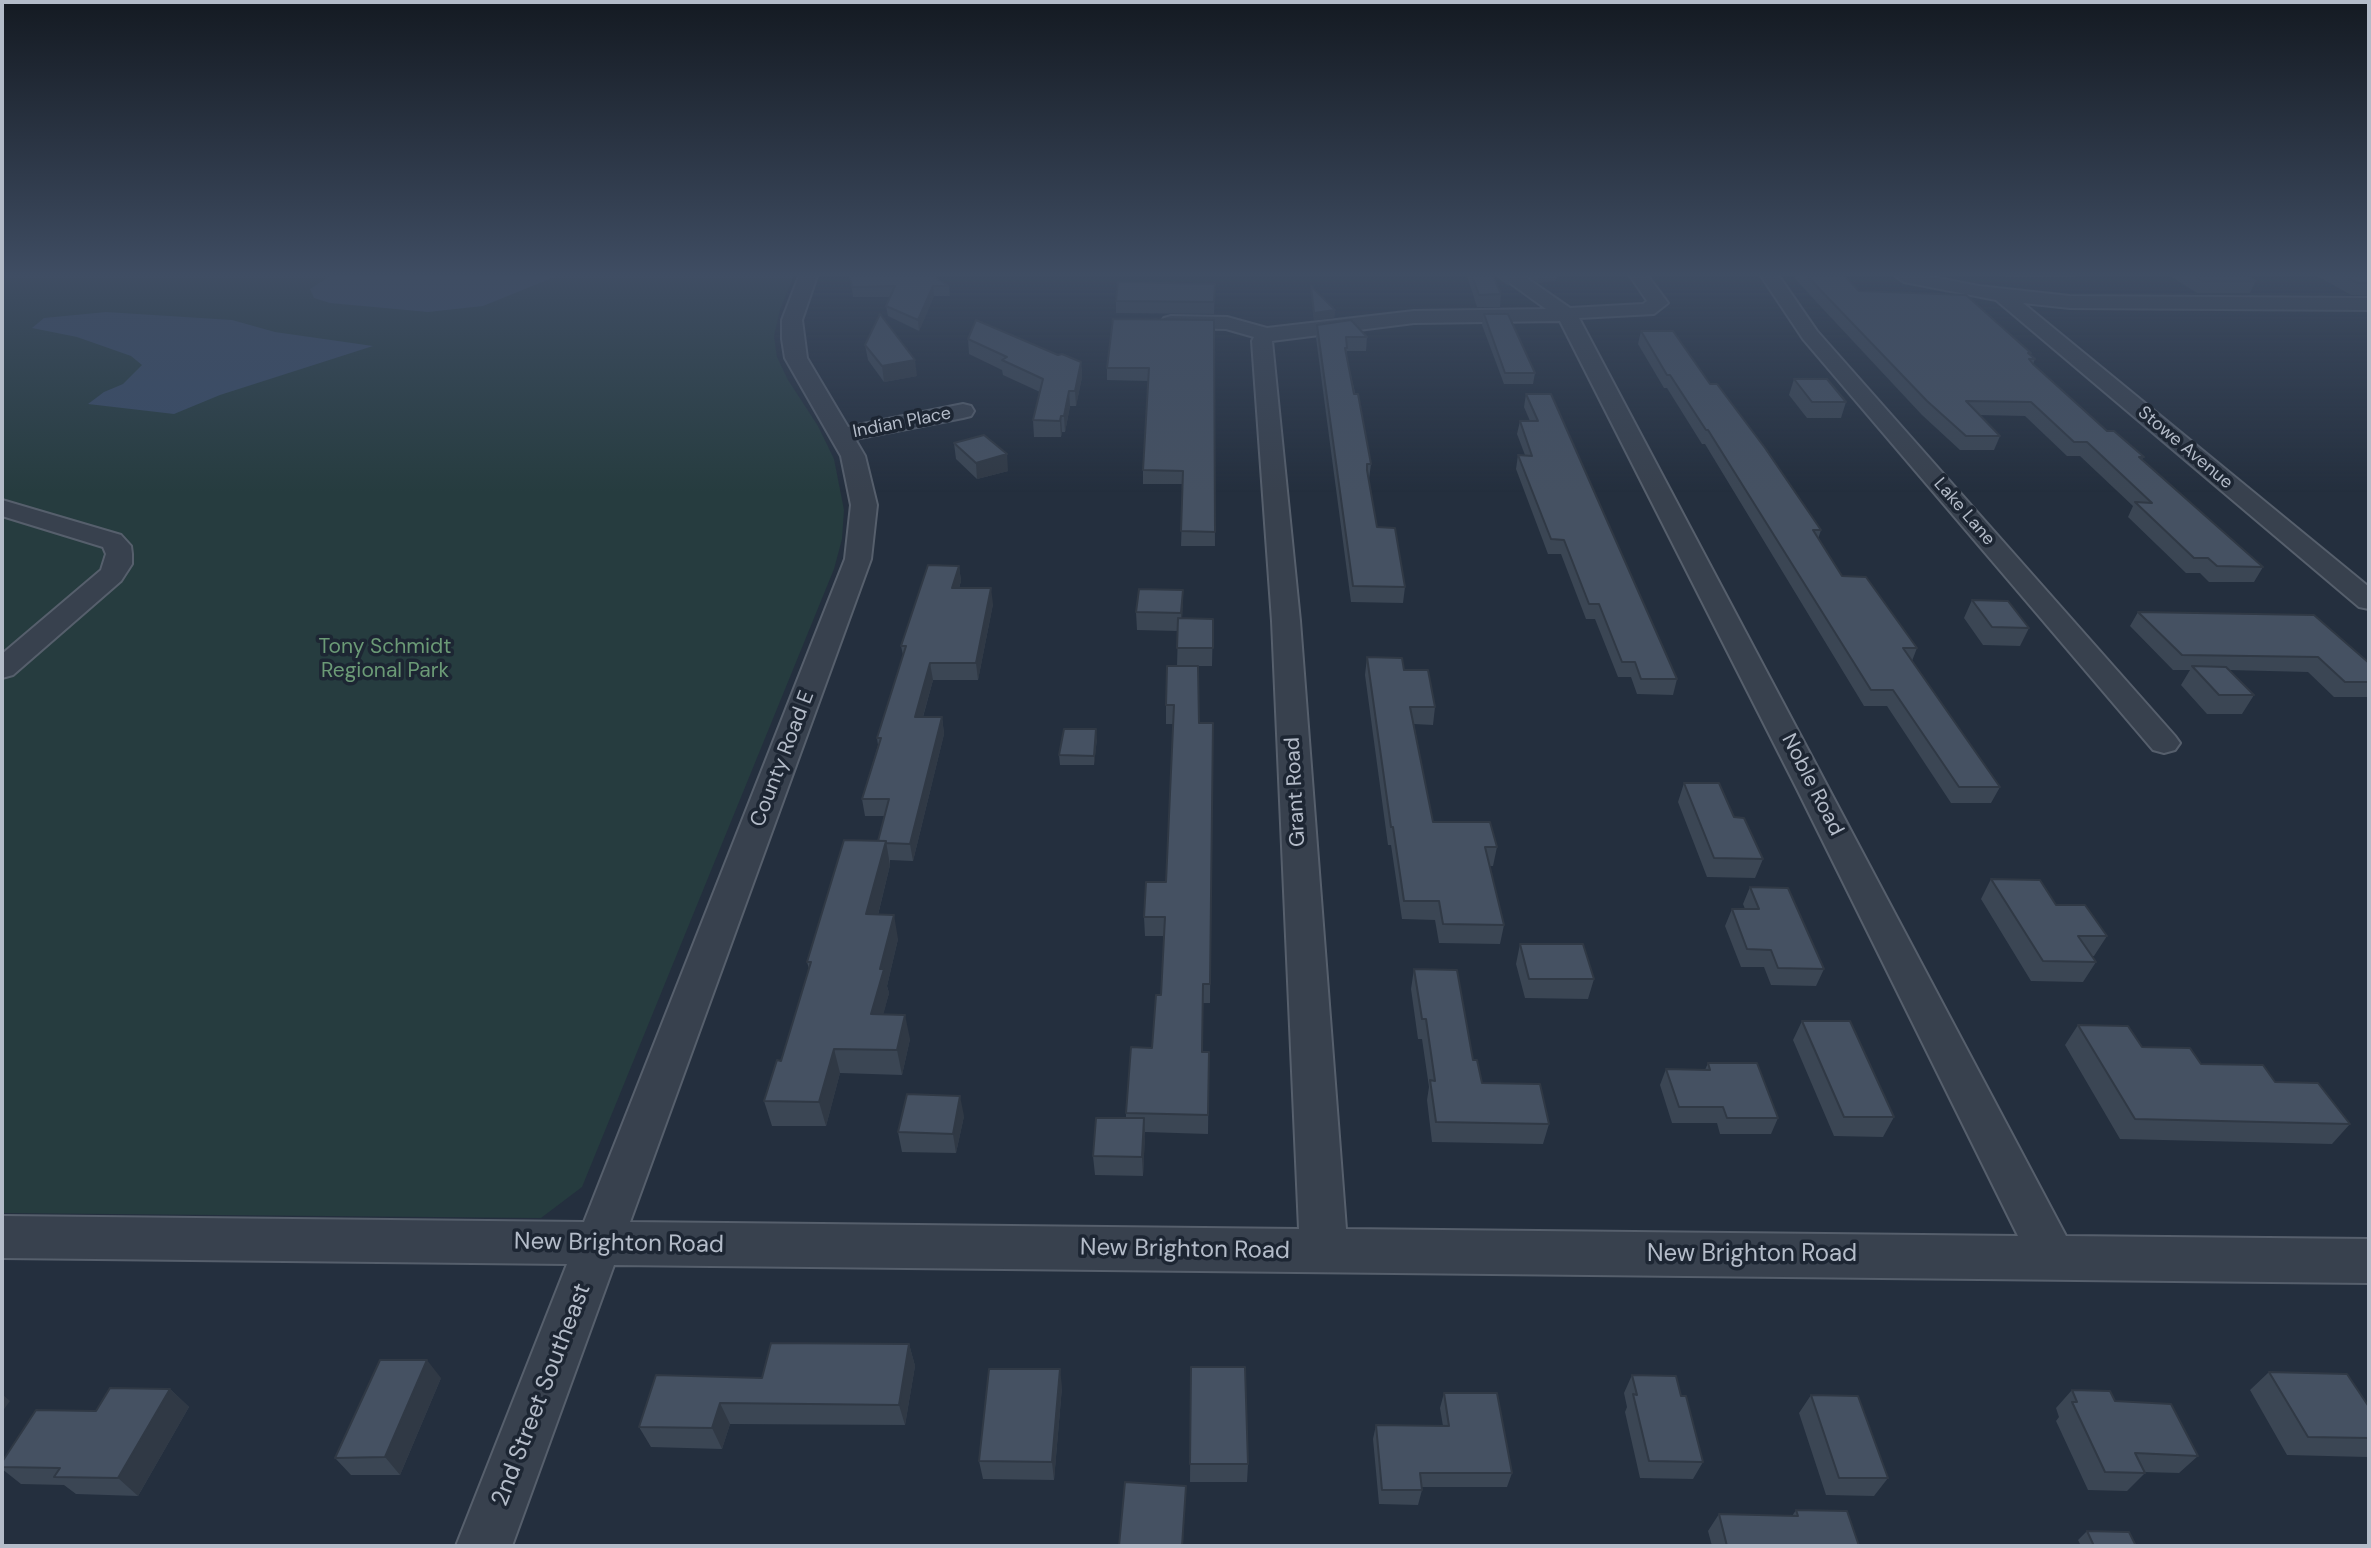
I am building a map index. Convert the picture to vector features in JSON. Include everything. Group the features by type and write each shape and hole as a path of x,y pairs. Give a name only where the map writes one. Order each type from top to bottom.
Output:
{"street":[{"name":"County Road E","path":"600,1244 854,571 864,505 853,456 796,358 794,348"},
{"name":"Grant Road","path":"1263,348 1286,621 1324,1252"},
{"name":"Noble Road","path":"1584,348 1808,777 2053,1258"},
{"name":"Lake Lane","path":"1821,348 2164,743"},
{"name":"Stowe Avenue","path":"2066,348 2369,601"},
{"name":"Indian Place","path":"841,435 963,411"},
{"path":"2,508 112,541 118,547 119,554 118,564 111,575 2,669"},
{"name":"New Brighton Road","path":"2,1237 2369,1261"},
{"name":"2nd Street Southeast","path":"484,1546 600,1244"}],"green space":[{"name":"Tony Schmidt Regional Park","path":"2,348 776,348 788,380 818,426 834,459 844,510 842,539 834,569 582,1187 541,1218 2,1213"}],"water":[{"path":"109,348 366,348 220,395 174,414 88,404 104,392 123,384 142,365 131,356"}],"building":[{"path":"868,348 906,348 915,360 882,366"},
{"path":"988,348 1042,348 1081,362 1075,391 1069,391 1064,416 1061,416 1060,421 1033,420 1043,379 1002,360 1007,357"},
{"path":"1109,348 1214,348 1215,532 1181,531 1183,471 1143,470 1149,368 1107,368"},
{"path":"1320,348 1345,348 1354,394 1358,394 1371,464 1367,464 1367,470 1377,527 1395,528 1405,587 1353,586"},
{"path":"1496,348 1524,348 1535,373 1505,373"},
{"path":"1651,348 1685,348 1710,384 1717,384 1821,530 1813,530 1842,576 1866,577 1917,648 1903,648 2000,787 1959,787 1893,690 1871,690 1708,430 1670,375 1667,375"},
{"path":"1876,348 2026,348 2035,359 2029,359 2033,364 2107,431 2114,431 2144,457 2139,457 2263,567 2217,566 2208,558 2194,558 2135,502 2152,503 2087,442 2074,442 2031,402 1966,401 2000,436 1966,436 1927,401"},
{"path":"1794,379 1827,379 1846,402 1812,402"},
{"path":"1526,394 1551,394 1677,679 1641,679 1635,662 1622,662 1599,604 1589,604 1564,540 1551,539 1518,455 1532,456 1520,421 1538,421"},
{"path":"984,435 1007,454 976,463 954,443"},
{"path":"928,565 959,566 952,588 991,588 976,663 930,663 915,717 942,717 910,844 886,843 878,841 889,799 862,799 881,738 877,738 906,646 901,646"},
{"path":"1139,589 1183,590 1181,613 1136,612"},
{"path":"1972,600 2008,601 2029,628 1992,627"},
{"path":"2138,612 2314,615 2369,663 2369,682 2345,682 2318,657 2182,655"},
{"path":"1178,618 1213,619 1213,648 1177,648"},
{"path":"1367,657 1402,658 1404,670 1428,670 1435,707 1410,707 1433,822 1490,822 1497,847 1485,847 1504,925 1443,924 1439,901 1404,901"},
{"path":"1167,666 1198,666 1199,723 1213,723 1210,984 1203,984 1202,1052 1209,1052 1208,1115 1126,1113 1131,1047 1152,1048 1156,995 1161,995 1165,917 1144,917 1146,882 1166,882 1174,705 1166,705"},
{"path":"2192,666 2226,667 2254,695 2219,695"},
{"path":"1064,729 1096,729 1094,756 1059,755"},
{"path":"1684,783 1719,783 1734,817 1744,818 1763,859 1714,858"},
{"path":"844,840 886,841 866,914 894,915 880,969 884,969 871,1014 905,1015 897,1050 834,1049 819,1102 764,1101 777,1060 781,1061 811,962 807,962"},
{"path":"1991,879 2040,880 2056,905 2085,905 2107,936 2078,936 2096,962 2043,961"},
{"path":"1750,887 1788,888 1824,969 1778,968 1771,950 1747,949 1732,909 1759,909"},
{"path":"1520,944 1583,944 1594,979 1529,979"},
{"path":"1414,969 1457,970 1473,1060 1477,1060 1482,1083 1540,1084 1549,1124 1436,1122 1430,1080 1435,1081 1426,1019 1422,1019"},
{"path":"1802,1021 1850,1021 1894,1117 1844,1117"},
{"path":"2078,1025 2128,1026 2142,1047 2190,1048 2201,1064 2263,1065 2275,1082 2318,1083 2350,1124 2135,1119"},
{"path":"1708,1063 1757,1063 1778,1118 1727,1118 1723,1107 1679,1107 1666,1069 1710,1070"},
{"path":"907,1094 960,1096 953,1134 898,1132"},
{"path":"1096,1118 1144,1118 1142,1157 1093,1156"},
{"path":"771,1343 909,1344 899,1405 720,1403 712,1428 639,1427 656,1375 762,1378"},
{"path":"380,1360 427,1360 385,1457 335,1458"},
{"path":"1191,1367 1245,1367 1248,1464 1190,1464"},
{"path":"989,1369 1060,1369 1052,1462 979,1461"},
{"path":"2269,1372 2347,1374 2369,1407 2369,1438 2308,1437"},
{"path":"1632,1375 1676,1376 1681,1396 1686,1396 1703,1462 1649,1461 1633,1394 1637,1395"},
{"path":"110,1388 170,1389 118,1478 54,1477 60,1468 2,1467 2,1462 36,1410 96,1411"},
{"path":"2072,1390 2110,1391 2115,1401 2171,1404 2198,1456 2135,1453 2145,1473 2105,1472 2072,1402 2077,1402"},
{"path":"1444,1393 1497,1393 1512,1473 1420,1473 1422,1490 1382,1490 1376,1425 1449,1426"},
{"path":"1811,1395 1858,1396 1888,1478 1839,1478"},
{"path":"1125,1482 1186,1486 1182,1546 1119,1546"},
{"path":"1796,1510 1847,1511 1859,1546 1727,1546 1719,1514 1798,1516"},
{"path":"2087,1531 2129,1532 2136,1546 2094,1546"}]}
